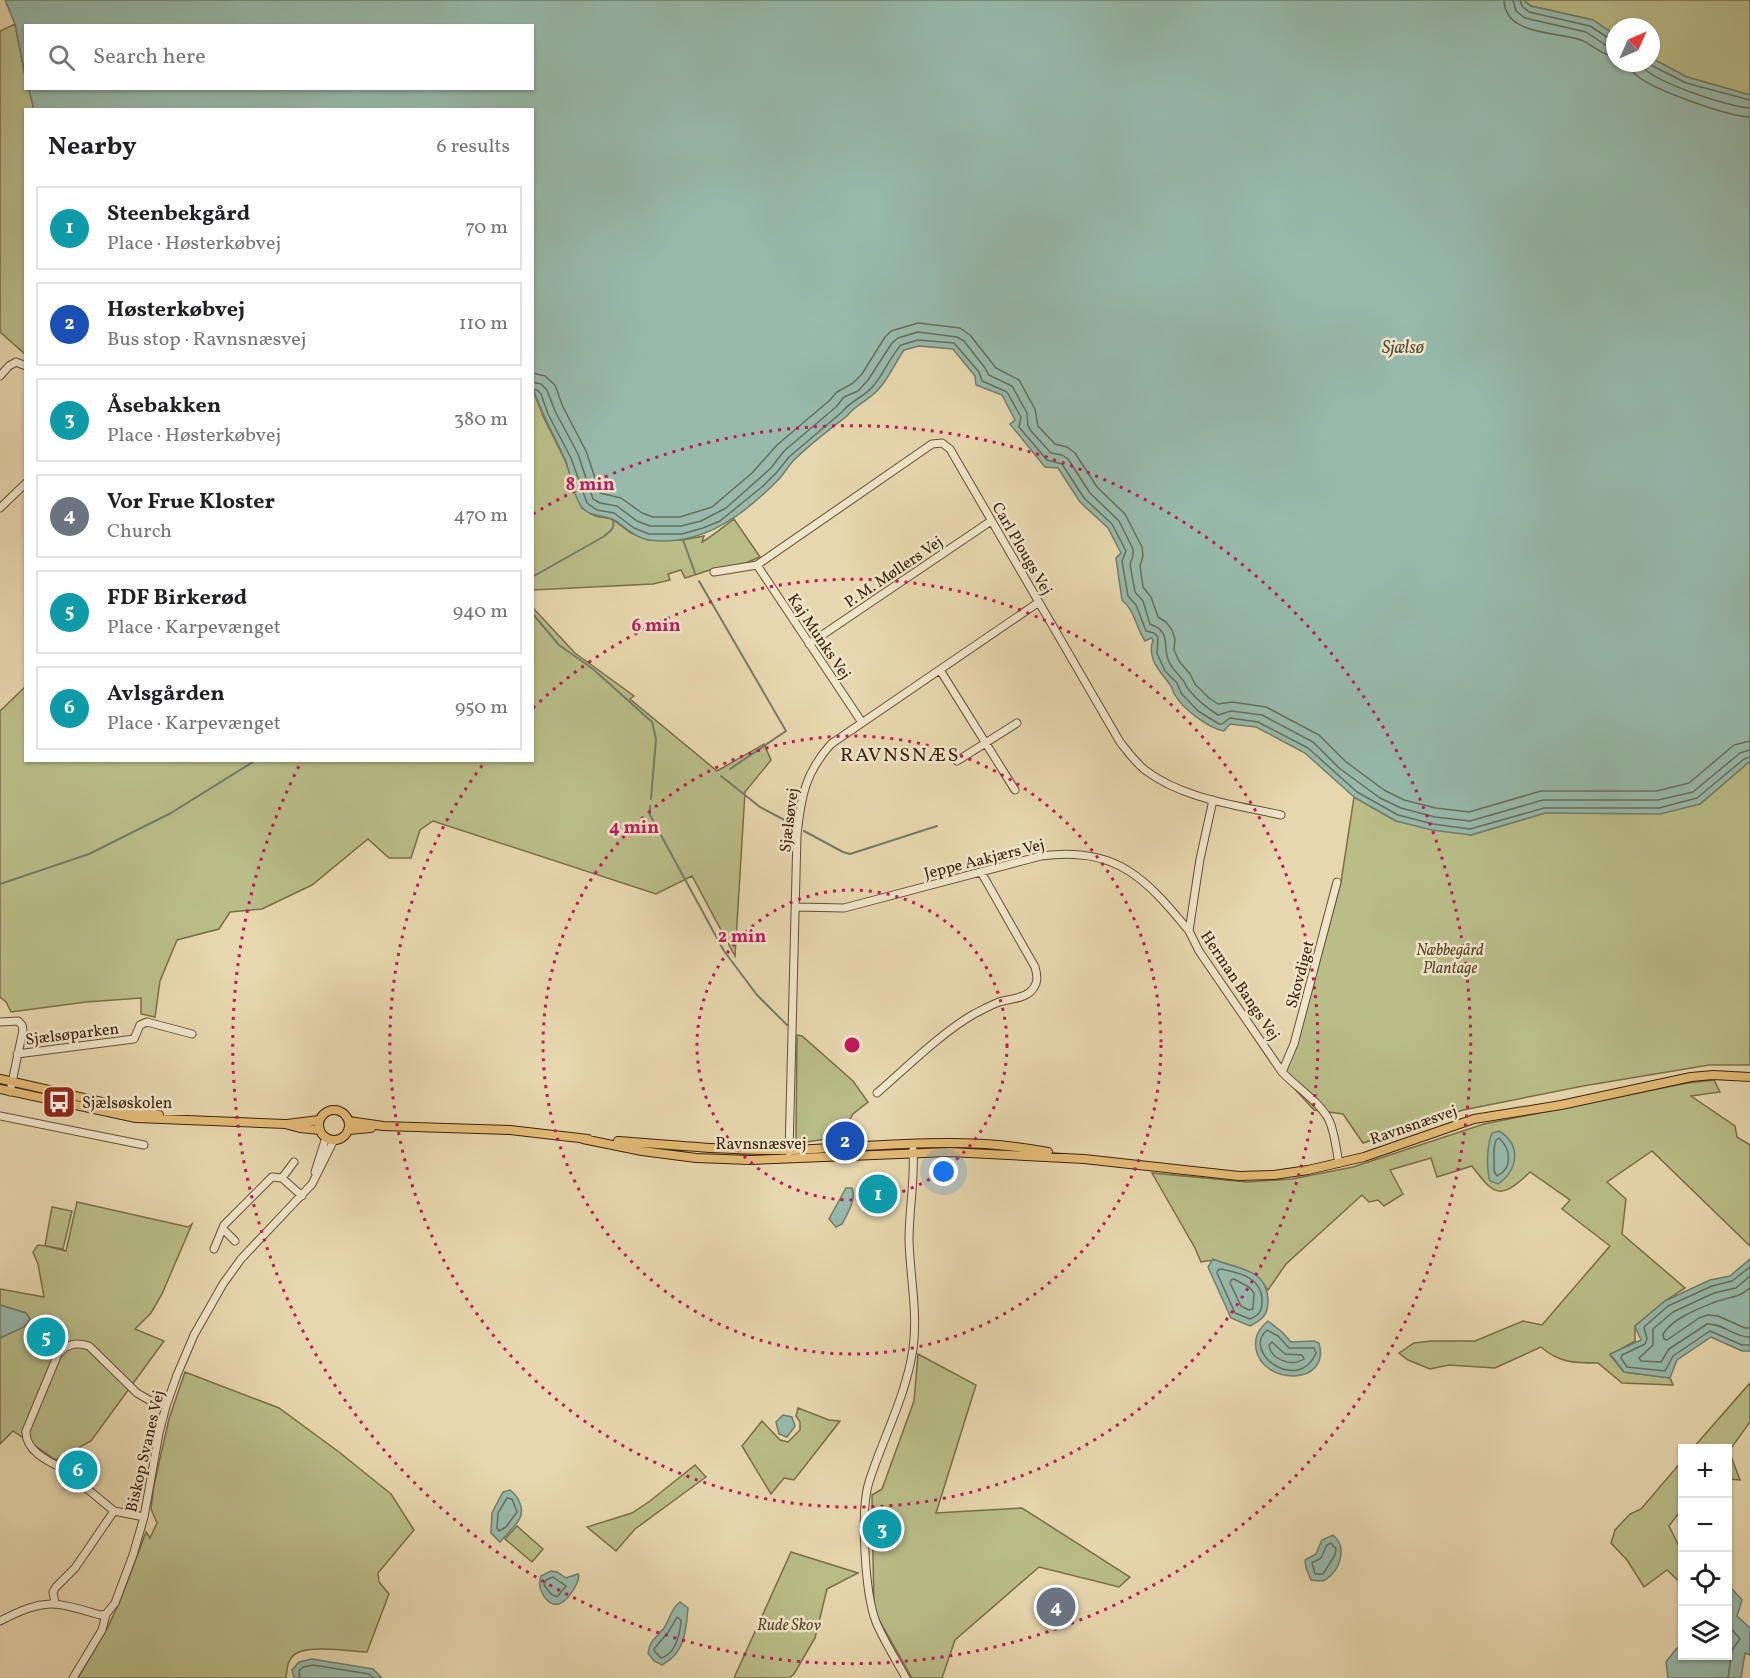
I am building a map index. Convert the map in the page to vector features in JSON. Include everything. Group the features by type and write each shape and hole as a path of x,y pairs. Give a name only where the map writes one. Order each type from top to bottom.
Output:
{"main road":[{"name":"Ravnsnæsvej","path":"348,1126 494,1129 583,1139 717,1149 913,1149 1007,1154 1084,1159 1239,1176 1296,1172 1364,1157 1474,1119 1561,1105 1691,1077 1713,1075 1750,1077"},
{"path":"0,1078 180,1120"},
{"path":"0,1089 136,1118 320,1125"},
{"path":"332,1110 340,1111 348,1126 343,1137 330,1139 320,1125 324,1113 332,1110"},
{"name":"Ravnsnæsvej","path":"583,1139 642,1151 696,1158 750,1160 789,1160 913,1149"}],"street":[{"path":"0,376 16,362 24,365"},
{"name":"Carl Plougs Vej","path":"714,572 757,565 932,444 947,446 1120,742 1132,757 1144,769 1175,787 1213,800 1281,815"},
{"path":"0,508 24,485"},
{"name":"P. M. Møllers Vej","path":"809,644 991,521"},
{"name":"Kaj Munks Vej","path":"757,565 861,721"},
{"name":"Sjælsøvej","path":"789,1160 797,835 801,799 807,779 817,759 831,744 861,721 1039,602"},
{"path":"940,670 1016,790"},
{"path":"957,760 1017,723"},
{"name":"Herman Bangs Vej","path":"1213,800 1200,859 1189,932 1199,951 1282,1072 1317,1104 1328,1119 1339,1163"},
{"name":"Jeppe Aakjærs Vej","path":"795,907 844,908 1041,856 1063,853 1086,854 1117,863 1150,887 1189,932"},
{"path":"877,1093 973,1014 998,1002 1026,995 1033,990 1036,984 1035,967 981,872"},
{"name":"Skovdiget","path":"1282,1072 1294,1044 1337,882"},
{"path":"0,1022 18,1021 23,1030 10,1092"},
{"name":"Sjælsøparken","path":"17,1054 134,1039 140,1025 147,1022 192,1034"},
{"path":"0,1116 144,1145"},
{"name":"Biskop Svanes Vej","path":"73,1678 102,1630 106,1614 115,1603 122,1586 144,1517 166,1406 194,1335 224,1284 255,1243 309,1186 330,1139"},
{"path":"906,1678 876,1622 870,1601 864,1513 868,1484 901,1395 914,1347 915,1317 909,1239 913,1149"},
{"path":"282,1178 294,1162"},
{"path":"214,1249 224,1225 272,1177 282,1178 302,1196"},
{"path":"223,1229 235,1241"},
{"path":"144,1517 114,1511 62,1468 29,1447 26,1431 58,1354 72,1344 80,1343 89,1346 137,1393 148,1400 166,1406"},
{"path":"55,1603 53,1592 56,1587 75,1568 114,1511"},
{"path":"0,1620 28,1606 55,1603 100,1615 106,1614"}],"green space":[{"path":"1523,0 1750,0 1750,95 1687,77 1660,63 1660,18 1606,18 1606,29 1593,20 1531,6"},
{"path":"15,24 24,70 24,90 29,90 34,108 24,108 24,353 0,332 0,31"},
{"path":"534,393 565,460 582,508 595,516 612,519 631,533 648,540 683,540 704,536 702,542 734,519 760,557 741,565 713,569 685,578 681,570 668,574 670,580 653,584 534,590"},
{"path":"534,609 575,653 634,696 630,699 717,771 764,744 771,760 745,792 735,956 692,876 656,894 433,821 420,830 411,858 389,858 368,839 312,885 262,909 230,912 219,929 177,940 160,981 155,1017 141,1014 141,998 86,1002 11,1012 6,1002 0,997 0,711 24,688 24,762 534,762"},
{"name":"Næbbegård Plantage","path":"1750,761 1750,1065 1709,1065 1583,1086 1463,1110 1363,1143 1343,1114 1314,1110 1281,1074 1296,1048 1341,882 1354,797 1396,821 1471,835 1545,813 1592,813 1700,804"},
{"path":"797,1035 802,1036 853,1081 868,1102 853,1114 840,1137 806,1142 796,1141"},
{"path":"1714,1080 1720,1092 1691,1096 1735,1126 1737,1137 1750,1145 1750,1246 1652,1151 1607,1182 1626,1199 1622,1234 1685,1288 1635,1326 1635,1341 1610,1355 1624,1372 1670,1378 1673,1385 1622,1383 1598,1363 1568,1361 1554,1356 1541,1347 1495,1368 1449,1365 1430,1369 1408,1360 1399,1353 1414,1343 1475,1341 1523,1321 1542,1325 1610,1246 1562,1209 1570,1200 1530,1172 1512,1187 1499,1191 1487,1184 1472,1166 1437,1177 1431,1158 1390,1170 1403,1194 1384,1206 1378,1200 1369,1202 1362,1195 1286,1264 1268,1290 1258,1279 1243,1269 1215,1261 1201,1262 1152,1173 1247,1182 1292,1179 1353,1167 1484,1124 1687,1083"},
{"path":"77,1202 188,1227 192,1224 162,1294 151,1313 135,1329 164,1341 91,1441 56,1460 13,1431 0,1444 0,1338 24,1327 30,1319 26,1313 0,1305 0,1289 44,1297 38,1264 33,1252 38,1245 45,1246 52,1207 72,1211 63,1249 46,1246 66,1251"},
{"path":"918,1354 976,1385 936,1513 1022,1508 1130,1577 1119,1587 1039,1567 955,1640 942,1678 912,1678 874,1611 872,1495 882,1489 914,1401"},
{"path":"185,1372 279,1408 391,1494 414,1530 378,1573 379,1582 389,1594 367,1652 321,1649 303,1651 291,1658 286,1678 78,1678 108,1627 146,1532 150,1538 157,1523 151,1509 154,1485 169,1419"},
{"path":"1750,1383 1750,1422 1732,1447 1732,1444 1697,1444"},
{"path":"798,1408 829,1420 840,1421 794,1480 784,1478 771,1494 742,1446 762,1421 780,1440 788,1442 800,1430 800,1422 796,1416"},
{"path":"1732,1459 1740,1480 1732,1479"},
{"path":"695,1465 706,1477 635,1529 616,1551 587,1527 632,1513"},
{"path":"1678,1466 1678,1514 1669,1526 1678,1544 1678,1580 1667,1570 1644,1587 1627,1560 1611,1543 1615,1530 1630,1514 1641,1509"},
{"path":"517,1526 543,1549 532,1562 505,1539"},
{"name":"Rude Skov","path":"791,1552 858,1573 827,1589 815,1638 794,1674 789,1678 734,1678"}],"water":[{"name":"Sjælsø","path":"5,0 1523,0 1531,6 1593,20 1606,29 1606,72 1660,72 1660,63 1687,77 1750,95 1750,761 1700,804 1660,814 1545,813 1471,835 1432,830 1396,821 1354,797 1305,753 1256,727 1230,724 1224,731 1211,726 1196,717 1175,695 1153,659 1151,647 1153,640 1151,638 1145,641 1133,614 1122,600 1116,558 1121,553 1108,528 1080,502 1058,468 1045,467 1010,424 1015,420 1002,395 976,385 975,376 953,349 919,346 904,350 877,391 800,454 780,478 752,504 722,525 705,533 669,541 639,537 614,520 592,514 581,506 565,459 534,390 534,108 34,108 29,90 534,90 534,24 24,24 24,70 15,24"},
{"path":"1499,1131 1511,1143 1515,1158 1510,1172 1498,1184 1490,1181 1488,1157 1492,1133"},
{"path":"846,1188 852,1188 852,1202 842,1224 836,1227 829,1219"},
{"path":"1213,1259 1249,1272 1263,1282 1268,1302 1267,1311 1261,1319 1250,1326 1231,1318 1208,1267"},
{"path":"1750,1259 1750,1351 1742,1351 1711,1337 1677,1360 1670,1378 1624,1372 1610,1354 1641,1340 1635,1326 1665,1301 1710,1280 1730,1276"},
{"path":"0,1305 26,1313 30,1319 24,1327 0,1338"},
{"path":"1268,1321 1291,1342 1314,1341 1319,1343 1320,1357 1315,1368 1306,1374 1282,1375 1261,1361 1256,1349 1256,1340 1260,1330"},
{"path":"783,1415 792,1417 795,1426 787,1437 779,1434 776,1422"},
{"path":"510,1490 518,1499 521,1513 517,1523 500,1542 491,1533 492,1513 503,1492"},
{"path":"1333,1535 1338,1540 1341,1552 1338,1565 1325,1580 1311,1580 1305,1560 1316,1554 1322,1540"},
{"path":"551,1571 566,1578 578,1574 579,1576 572,1592 559,1604 550,1603 541,1591 541,1576"},
{"path":"1732,1589 1742,1600 1737,1616 1750,1628 1750,1655 1745,1653 1741,1678 1668,1678 1666,1662 1678,1648 1678,1660 1732,1660"},
{"path":"680,1602 688,1608 683,1641 670,1660 662,1665 654,1661 648,1653 649,1649"},
{"path":"312,1659 373,1669 382,1678 294,1678 292,1670 299,1662"}],"waterway":[{"path":"534,576 603,537 613,527 612,519"},
{"path":"683,540 695,573"},
{"path":"699,581 786,731 730,769"},
{"path":"534,615 559,645 593,669 652,722 656,739 651,799"},
{"path":"0,884 89,854 171,813 253,762"},
{"path":"721,776 760,807 794,825"},
{"path":"650,806 650,815 724,951 757,995 787,1025"},
{"path":"804,831 850,854 937,826"}],"place":[{"name":"Sjælsøskolen","path":"59,1102"},
{"name":"Høsterkøbvej","path":"845,1141"},
{"name":"Steenbekgård","path":"878,1194"},
{"name":"FDF Birkerød","path":"46,1337"},
{"name":"Avlsgården","path":"78,1470"},
{"name":"Åsebakken","path":"882,1529"},
{"name":"Vor Frue Kloster","path":"1056,1607"}],"district":[{"name":"RAVNSNÆS","path":"900,754"}]}
